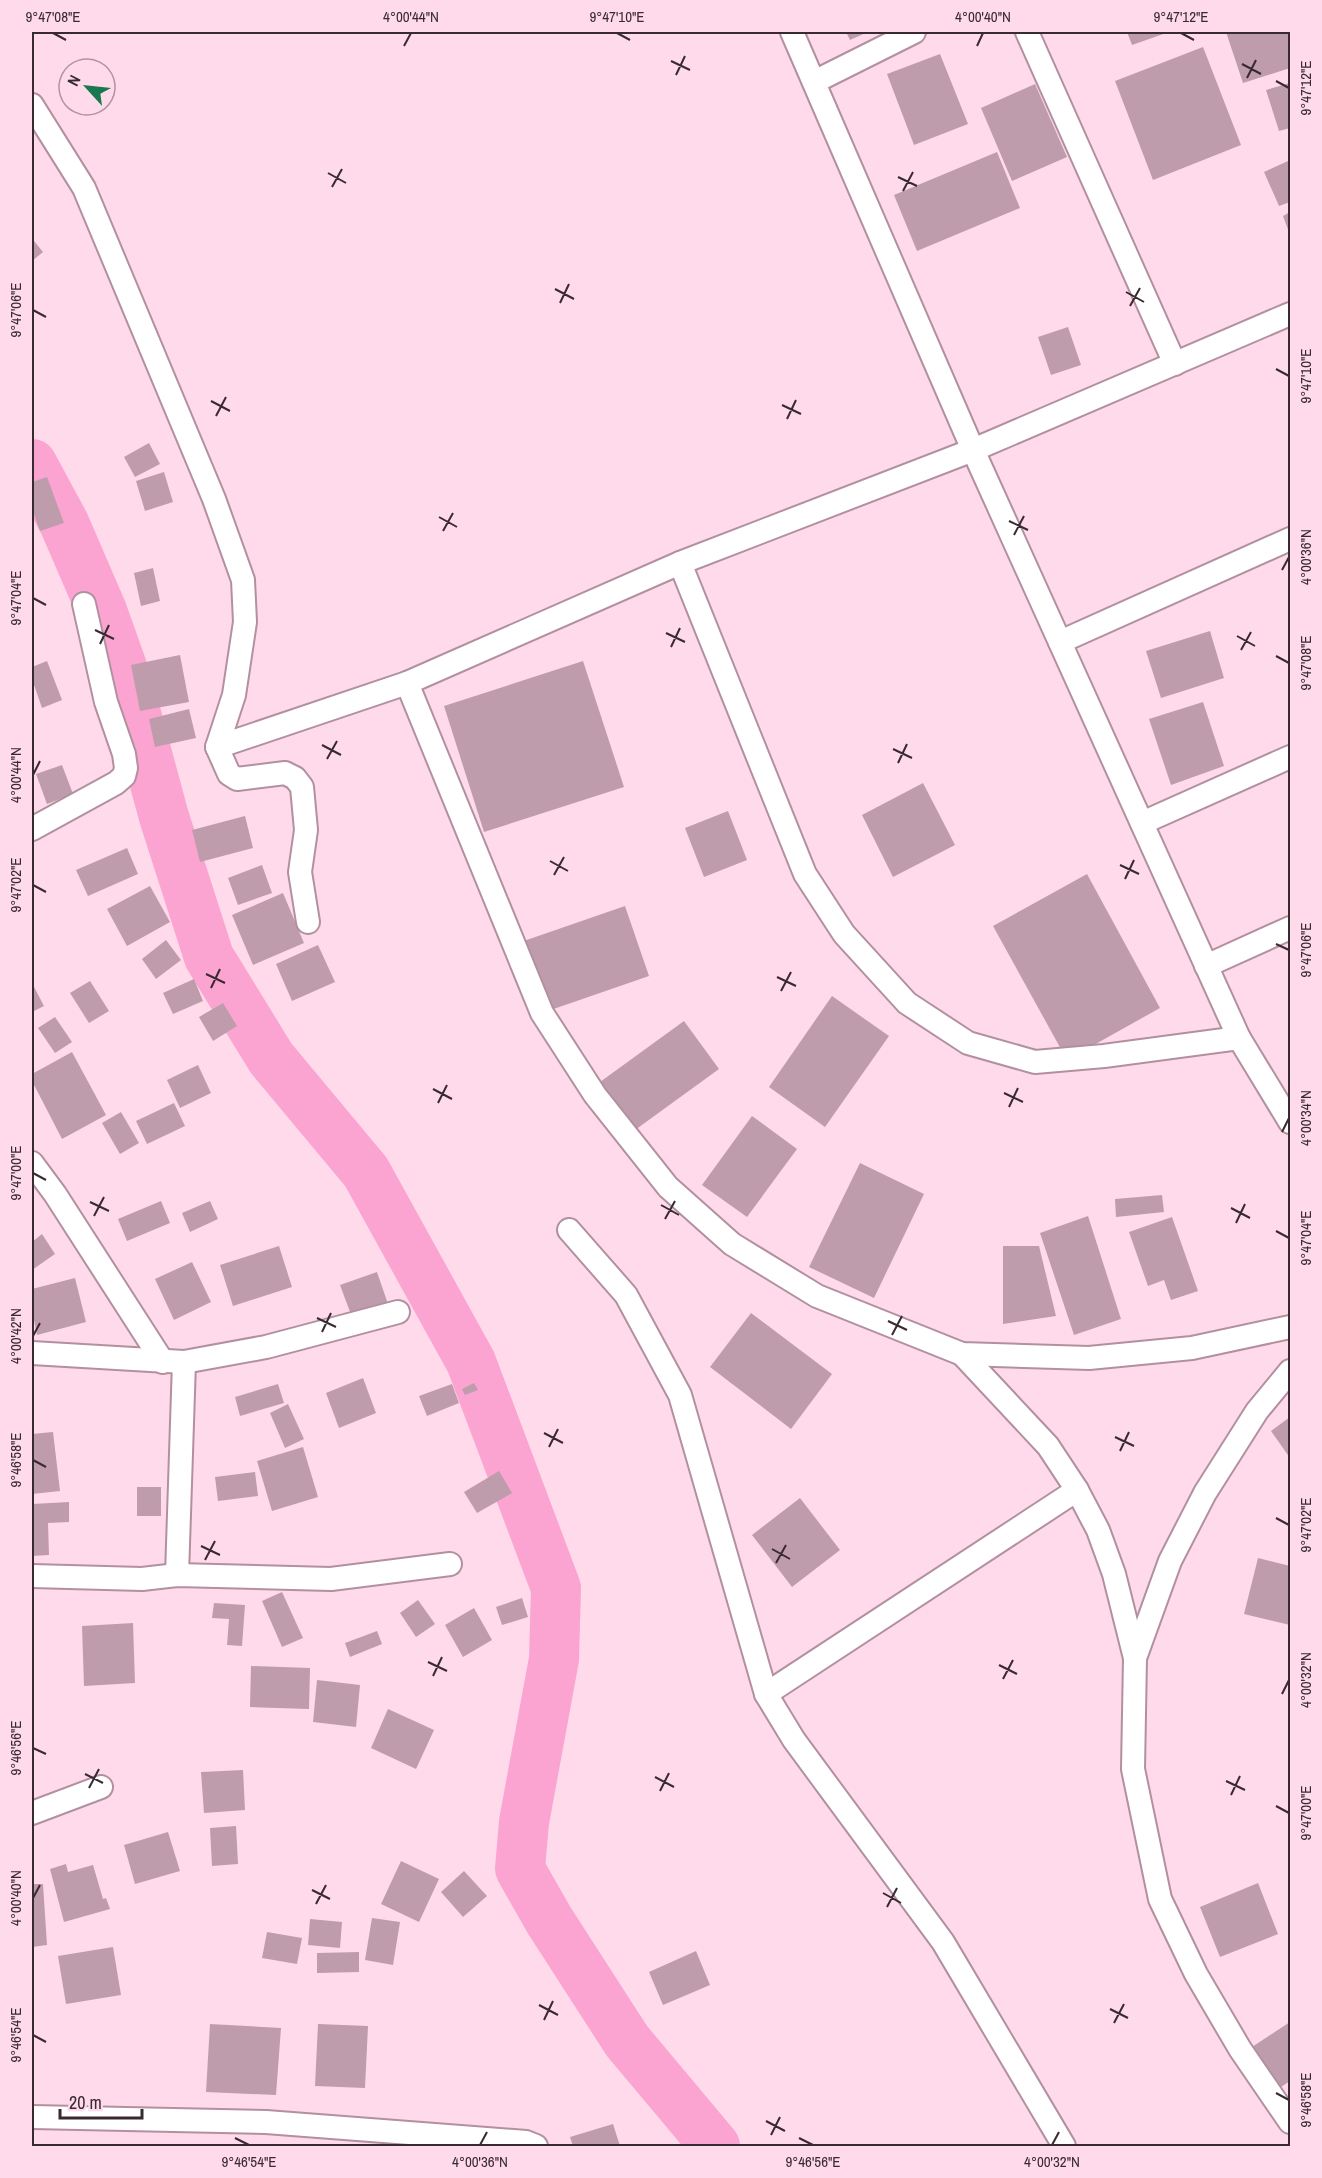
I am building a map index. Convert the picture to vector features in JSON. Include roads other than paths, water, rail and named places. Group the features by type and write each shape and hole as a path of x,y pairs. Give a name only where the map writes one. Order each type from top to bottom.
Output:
{"street":[{"path":"792,32 973,450 1206,966 1239,1038 1290,1122"},
{"path":"814,82 914,32"},
{"path":"1027,32 1175,364"},
{"path":"32,105 84,188 214,499 243,580 245,622 234,695 217,747 229,774 237,779 285,773 295,778 302,787 306,830 300,872 308,922"},
{"path":"217,747 407,683 680,563 973,450 1290,314"},
{"path":"1060,642 1290,539"},
{"path":"680,563 806,874 844,934 907,1003 968,1043 1035,1062 1104,1056 1239,1038"},
{"path":"32,829 116,783 124,776 126,768 124,754 106,702 84,604"},
{"path":"407,683 542,1013 595,1095 668,1187 732,1244 817,1296 962,1354 1089,1358 1192,1348 1290,1327"},
{"path":"1142,823 1290,757"},
{"path":"1206,966 1290,928"},
{"path":"32,1163 173,1362 177,1575"},
{"path":"569,1230 626,1295 680,1395 766,1694 794,1740 943,1942 1064,2146"},
{"path":"32,1353 173,1362 266,1347 398,1312"},
{"path":"962,1354 1048,1446 1077,1490 1098,1530 1114,1574 1135,1658 1133,1769 1160,1899 1196,1974 1240,2049 1290,2122"},
{"path":"1135,1658 1170,1561 1205,1493 1257,1411 1290,1371"},
{"path":"766,1694 1077,1490"},
{"path":"32,1576 142,1579 177,1575 331,1579 450,1564"},
{"path":"32,1813 101,1787"},
{"path":"32,2117 266,2122 526,2142 536,2146"}],"waterway":[{"path":"32,464 64,523 102,611 128,684 164,817 209,957 271,1058 366,1172 471,1362 556,1588 554,1659 524,1822 520,1869 549,1920 627,2041 715,2146"}]}
